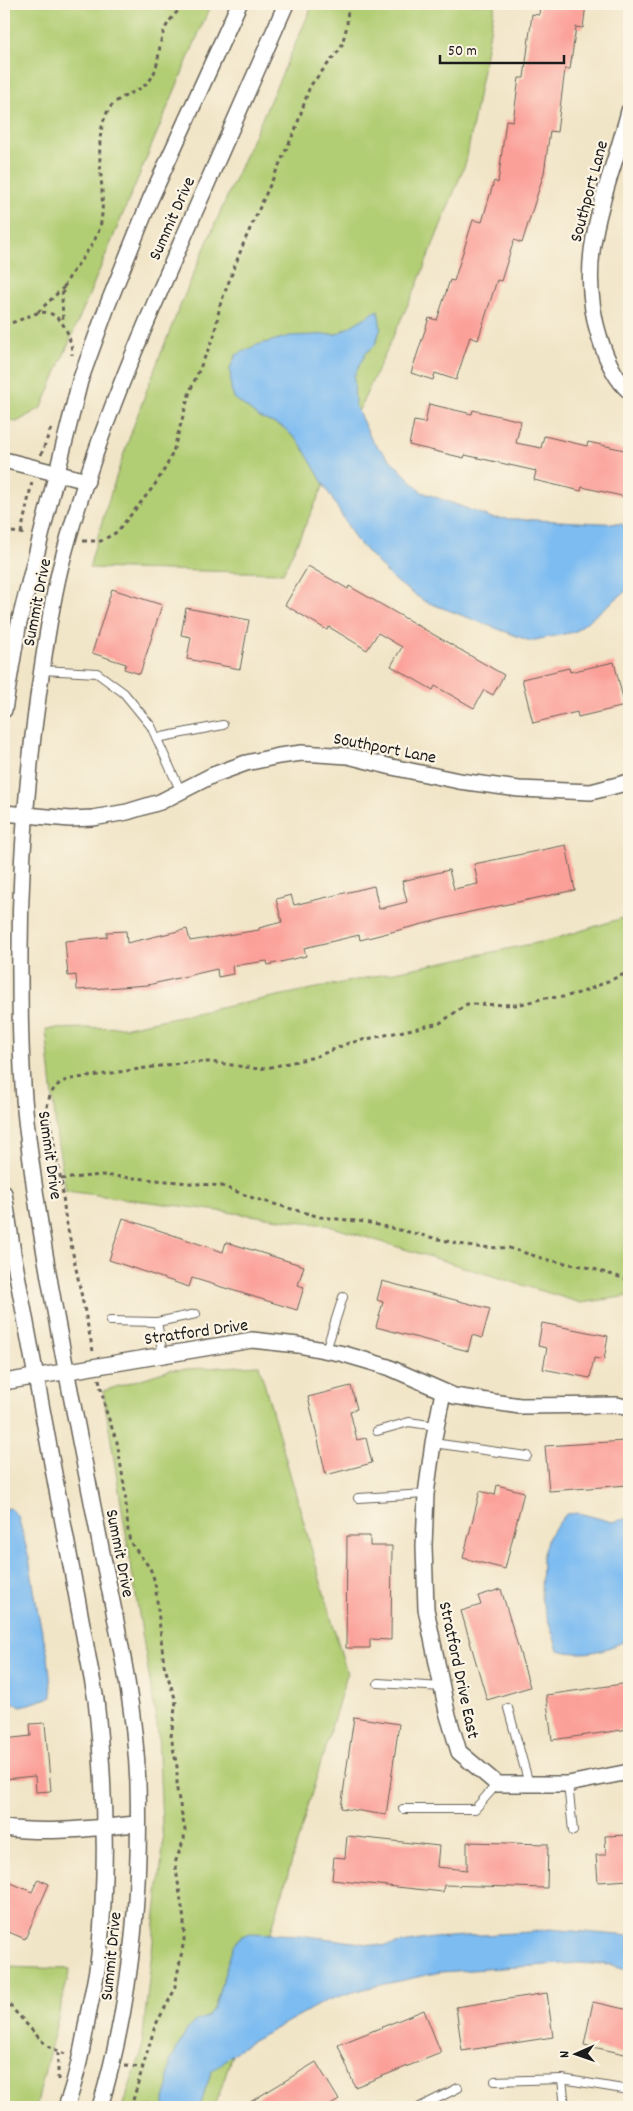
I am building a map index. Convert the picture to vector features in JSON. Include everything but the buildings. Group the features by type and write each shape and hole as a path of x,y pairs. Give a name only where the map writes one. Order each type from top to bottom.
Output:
{"street":[{"name":"Summit Drive","path":"4,710 18,627 80,381 108,304 150,200 239,4"},
{"name":"Summit Drive","path":"100,2107 122,2017 131,1946 137,1865 138,1783 132,1719 122,1652 67,1370 46,1252 26,1118 20,1024 20,915 24,815 42,670 59,572 87,481 133,350 286,4"},
{"name":"Southport Lane","path":"629,111 618,156 592,239 589,268 593,315 604,351 616,377 629,391"},
{"path":"4,460 87,481"},
{"name":"Southport Lane","path":"4,813 54,819 93,818 127,812 160,802 213,775 246,763 279,756 302,754 348,756 459,781 519,789 591,792 629,782"},
{"name":"Summit Drive","path":"4,1193 96,1700 103,1767 104,1827 99,1956 86,2030 72,2091 66,2107"},
{"name":"Stratford Drive","path":"4,1382 252,1340 326,1350 388,1367 443,1392"},
{"path":"443,1392 486,1402 520,1406 570,1407 603,1405 629,1408"},
{"name":"Stratford Drive East","path":"443,1392 426,1494 424,1546 426,1610 442,1687 459,1752 496,1784"},
{"path":"496,1784 568,1784 629,1772"},
{"path":"4,1828 32,1832 74,1831 137,1824"}],"lane":[{"path":"42,670 97,673 124,693 151,726 181,792"},
{"path":"157,738 223,725"},
{"path":"326,1350 343,1297"},
{"path":"110,1321 157,1322 196,1314"},
{"path":"157,1322 163,1355"},
{"path":"377,1431 409,1422 436,1426"},
{"path":"433,1443 527,1456"},
{"path":"358,1498 426,1494"},
{"path":"378,1683 442,1687"},
{"path":"508,1708 529,1784"},
{"path":"403,1808 475,1809 496,1784"},
{"path":"568,1784 573,1831"},
{"path":"562,2079 565,2107"},
{"path":"495,2081 562,2079 629,2090"},
{"path":"420,2107 458,2088"}],"path":[{"path":"37,313 64,287 99,231 103,210 100,139 109,109 121,98 150,82 156,66 164,31 184,4"},
{"path":"69,539 101,541 112,536 139,505 166,467 173,452 190,391 214,336 220,305 244,242 296,128 310,86 341,48 347,26 348,4"},
{"path":"64,287 61,308 63,322 70,340 71,362"},
{"path":"4,324 13,323 37,313 46,312 63,322"},
{"path":"21,533 28,493 52,426"},
{"path":"4,531 40,535"},
{"path":"131,2107 155,2026 174,1991 184,1940 183,1904 175,1862 184,1840 185,1830 177,1790 178,1775 172,1737 176,1700 164,1665 155,1582 150,1568 130,1542 126,1491 117,1442 106,1411 65,1215 47,1106 53,1090 57,1085 66,1080 188,1062 211,1062 259,1069 272,1067 315,1057 349,1043 440,1023 467,1004 517,1005 545,998 563,997 583,992 629,972"},
{"path":"60,1179 101,1175 222,1186 253,1198 320,1217 364,1222 472,1246 509,1248 548,1260 587,1267 629,1280"}],"green space":[{"path":"4,4 211,4 42,407 17,422 4,419"},
{"path":"313,4 495,4 466,162 417,285 283,573 89,568 110,495 161,352 220,212"},
{"path":"629,916 629,1296 581,1303 326,1225 66,1191 57,1139 46,1029 127,1027 551,940"},
{"path":"259,1365 347,1674 260,1969 215,2107 122,2107 141,2054 163,1848 158,1732 103,1391 170,1370"},
{"path":"4,1967 70,1969 36,2107 4,2107"}],"water":[{"path":"378,310 381,328 375,345 366,353 354,376 355,405 372,441 422,492 492,518 622,524 629,532 629,584 626,591 574,632 530,641 424,601 394,580 356,540 300,443 283,427 260,418 234,398 231,389 230,368 236,355 257,345 290,336 337,334"},
{"path":"10,1508 18,1516 29,1558 38,1614 48,1656 52,1697 22,1706 4,1701 4,1509"},
{"path":"579,1513 612,1522 629,1518 629,1639 603,1650 586,1653 558,1650 541,1598 542,1557 548,1537 566,1514"},
{"path":"550,1929 629,1936 629,1970 613,1965 578,1963 440,1972 363,1989 325,2001 239,2049 211,2072 200,2107 164,2107 170,2062 187,2030 194,2022 206,2017 214,2008 233,1946 240,1937 249,1933 300,1935 384,1946 433,1938 531,1932"}]}
